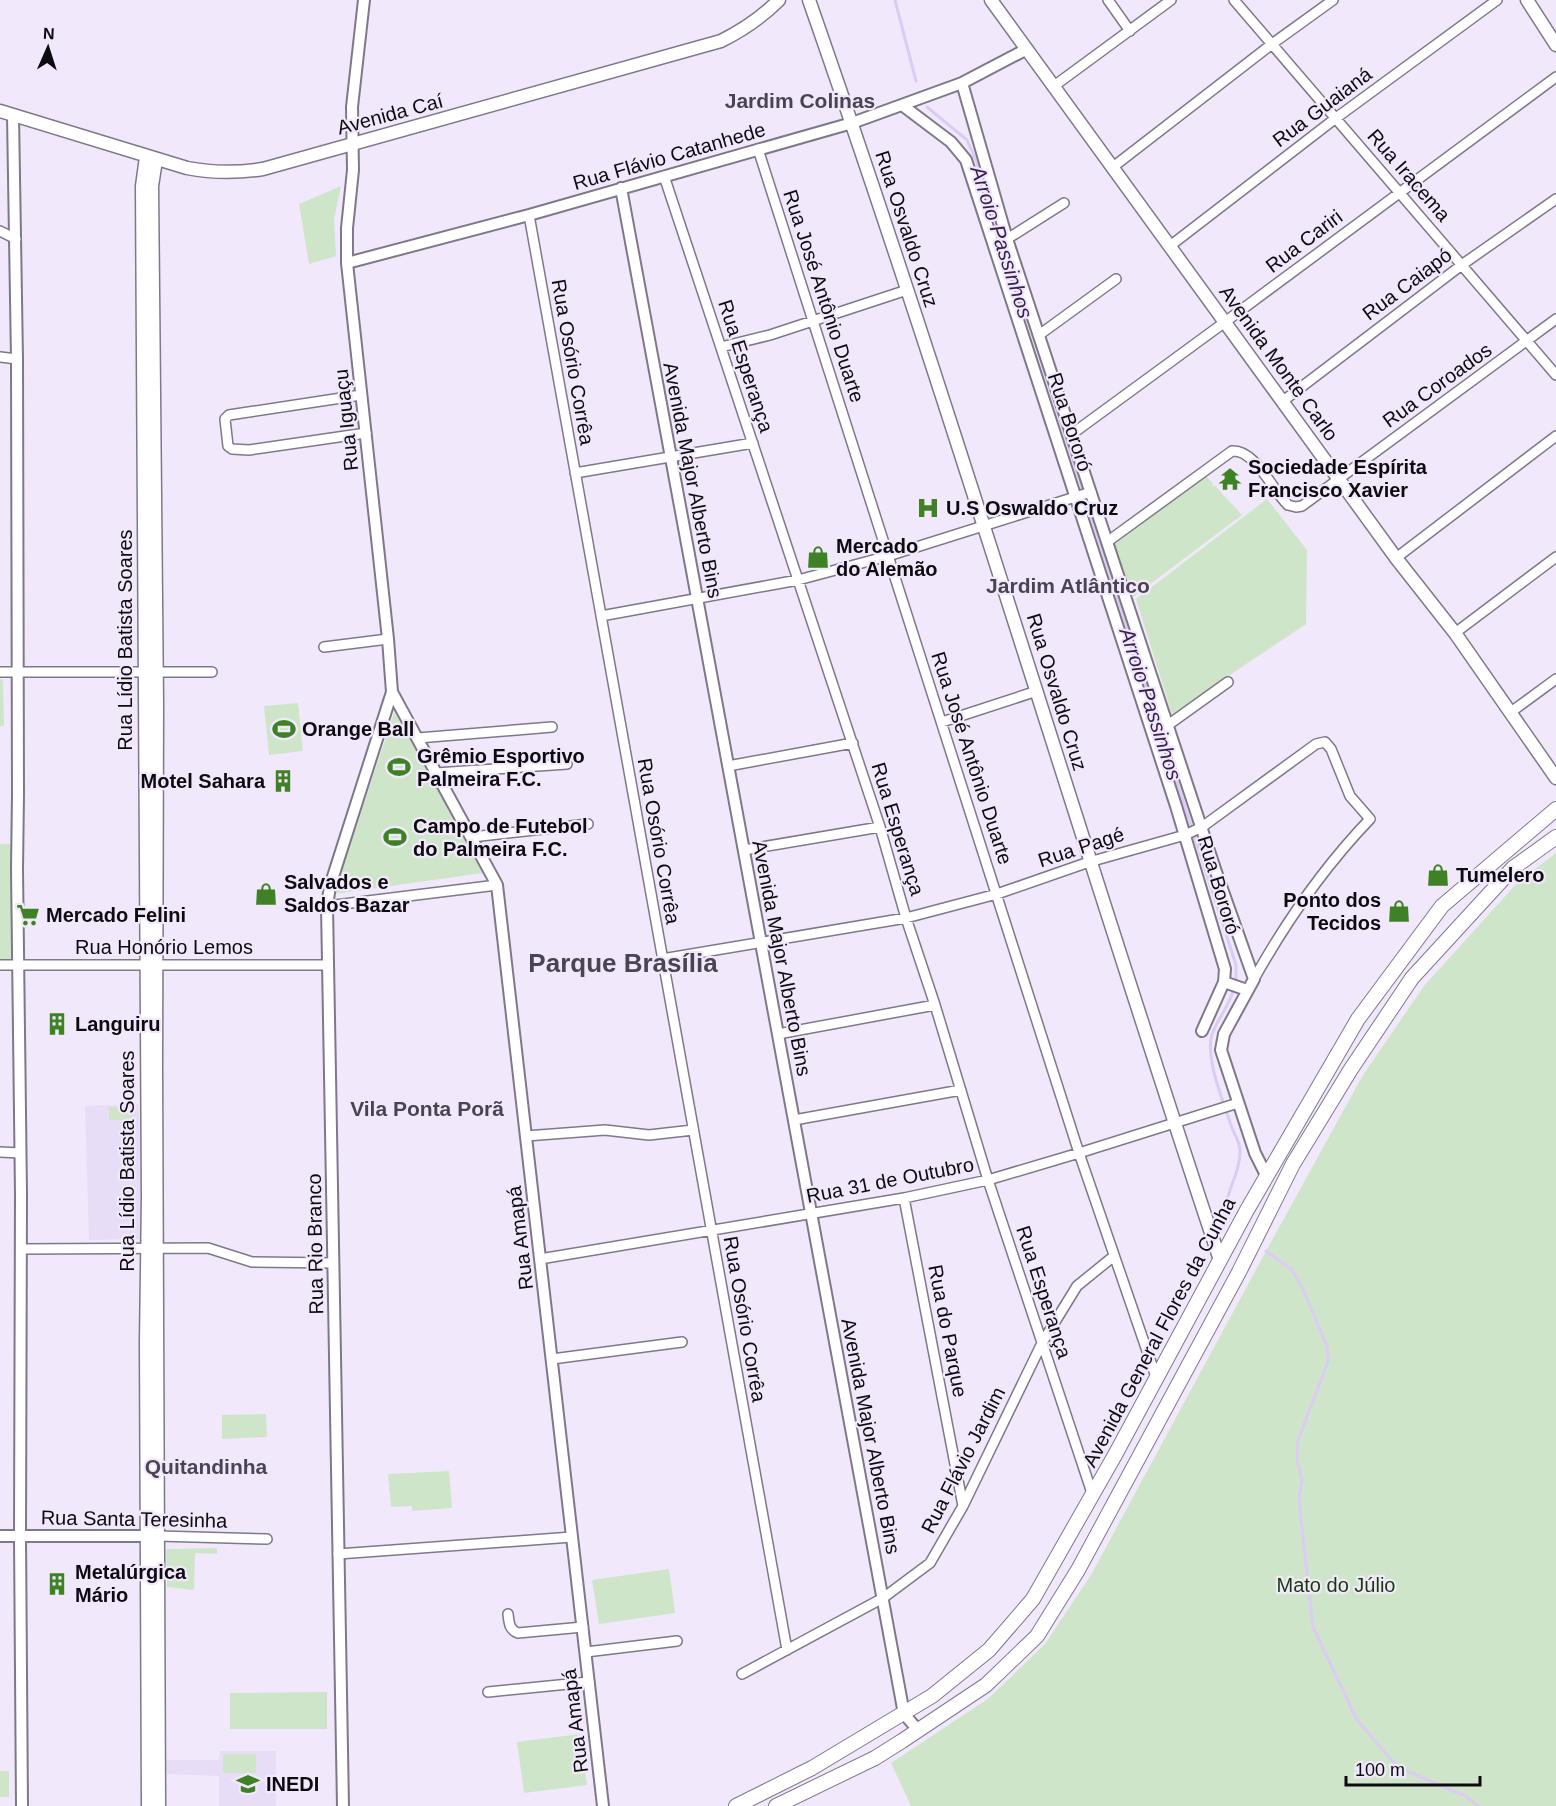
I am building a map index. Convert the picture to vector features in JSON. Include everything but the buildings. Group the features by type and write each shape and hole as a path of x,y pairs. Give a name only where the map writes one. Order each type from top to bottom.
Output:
{"main road":[{"name":"Avenida Caí","path":"0,111 151,158 207,172 246,172 352,145 721,40 742,31 779,0"},
{"name":"Rua Osvaldo Cruz","path":"809,0 852,123 984,526 1089,861 1220,1260"},
{"name":"Avenida Monte Carlo","path":"992,0 1396,558 1455,633 1556,778"},
{"path":"1527,0 1556,45"},
{"name":"Rua Lídio Batista Soares","path":"151,158 142,186 147,229 150,565 150,600 143,672 151,770"},
{"name":"Rua Lídio Batista Soares","path":"148,1806 153,1757 151,770 157,672 150,600"},
{"name":"Avenida General Flores da Cunha","path":"736,1806 812,1768 932,1696 988,1650 1033,1599 1115,1455 1246,1210 1358,1019 1442,906 1556,810"},
{"name":"Avenida General Flores da Cunha","path":"776,1806 875,1758 918,1730 986,1685 1037,1636 1078,1570 1239,1272 1293,1164 1352,1069 1412,978 1514,868 1556,837"},
{"path":"1266,1175 1293,1164"},
{"path":"1220,1260 1239,1272"},
{"name":"Rua Lídio Batista Soares","path":"153,1757 159,1806"}],"street":[{"name":"Rua Iguaçu","path":"364,0 352,107 353,170 347,228 347,264 392,692"},
{"path":"1108,0 1130,31"},
{"path":"1054,86 1171,0"},
{"name":"Rua Iracema","path":"1234,0 1556,375"},
{"path":"1113,167 1272,44 1333,0"},
{"name":"Rua Guaianá","path":"1170,246 1336,118 1497,0"},
{"name":"Rua Flávio Catanhede","path":"347,264 852,123 962,83 1027,49"},
{"name":"Rua Cariri","path":"1072,434 1556,77"},
{"path":"962,83 1007,239 1072,434 1089,493 1254,979 1236,986 1202,1030"},
{"name":"Rua Bororó","path":"902,105 951,142 966,160 1186,835 1226,969 1236,986"},
{"path":"13,115 17,359 22,1806"},
{"name":"Rua José Antônio Duarte","path":"758,149 1079,1153 1156,1377"},
{"name":"Rua Esperança","path":"664,176 853,743 988,1180 1092,1493"},
{"name":"Avenida Major Alberto Bins","path":"621,188 904,1713 918,1730"},
{"name":"Rua Caiapó","path":"1283,401 1463,264 1556,199"},
{"path":"1007,239 1064,203"},
{"name":"Rua Osório Corrêa","path":"529,215 787,1650"},
{"path":"0,231 16,239"},
{"path":"1039,334 1116,279"},
{"path":"721,347 770,335 907,290"},
{"name":"Rua Coroados","path":"1107,542 1232,451 1239,450 1251,458 1288,505 1296,507 1309,503 1556,320"},
{"path":"0,357 17,359"},
{"path":"361,395 226,416 228,446 232,449 249,450 366,433"},
{"path":"1396,558 1556,436"},
{"path":"575,473 753,443"},
{"path":"601,616 798,580 888,555 1089,493"},
{"path":"1455,633 1556,557"},
{"path":"324,646 388,639"},
{"path":"0,672 212,672"},
{"path":"1511,712 1556,679"},
{"path":"1168,725 1228,682"},
{"path":"942,722 1037,691"},
{"name":"Rua Amapá","path":"392,692 497,885 603,1806"},
{"name":"Rua Rio Branco","path":"343,1806 327,906 330,886 392,692"},
{"path":"418,738 552,727"},
{"name":"Rua Pagé","path":"662,959 906,918 997,894 1089,861 1186,835 1201,827 1316,744 1325,741 1331,748 1350,796 1370,819 1346,844 1299,904 1254,979"},
{"path":"728,766 853,743"},
{"path":"436,773 567,764"},
{"path":"472,837 588,824"},
{"path":"744,850 880,827"},
{"path":"327,906 497,885"},
{"name":"Rua Honório Lemos","path":"0,965 328,965"},
{"path":"1236,986 1221,1050 1234,1104 1266,1175"},
{"path":"778,1034 935,1005"},
{"path":"794,1120 961,1090"},
{"name":"Rua 31 de Outubro","path":"540,1259 904,1198 988,1180 1234,1104"},
{"path":"526,1136 605,1130 649,1135 693,1130"},
{"path":"0,1152 20,1153"},
{"name":"Rua do Parque","path":"904,1198 963,1506"},
{"path":"21,1249 208,1248 252,1262 333,1263"},
{"name":"Rua Flávio Jardim","path":"742,1674 883,1598 930,1563 963,1506 1042,1343 1077,1286 1114,1256"},
{"path":"552,1359 682,1342"},
{"name":"Rua Santa Teresinha","path":"0,1536 267,1539"},
{"path":"338,1554 572,1537"},
{"path":"508,1614 510,1627 518,1633 583,1627"},
{"path":"586,1652 677,1641"},
{"path":"488,1692 589,1682"}],"shaded area":[{"path":"139,1104 142,1239 89,1240 85,1106"},
{"name":"INEDI","path":"220,1751 276,1751 276,1806 219,1806 219,1776 167,1774 166,1760 219,1760"}],"green space":[{"path":"341,186 334,219 336,256 309,264 299,204"},
{"path":"1206,476 1242,515 1133,597 1112,544"},
{"path":"1267,499 1307,550 1306,624 1172,714 1136,599"},
{"path":"0,679 3,680 4,726 0,726"},
{"name":"Orange Ball","path":"298,703 303,751 269,755 264,706"},
{"path":"395,710 483,873 334,894"},
{"path":"0,844 10,844 17,850 19,965 0,965"},
{"name":"Mato do Júlio","path":"1556,853 1556,1806 911,1806 891,1763 989,1698 1045,1644 1091,1575 1363,1075 1424,986 1519,881"},
{"path":"109,1107 132,1107 132,1120 109,1120"},
{"path":"266,1414 267,1437 222,1439 222,1415"},
{"path":"449,1471 452,1508 412,1511 412,1506 391,1507 388,1474"},
{"path":"217,1548 217,1554 195,1553 194,1590 167,1587 166,1549"},
{"path":"669,1569 675,1613 599,1624 592,1580"},
{"path":"327,1692 327,1729 230,1729 230,1693"},
{"path":"580,1734 587,1785 524,1793 517,1742"},
{"path":"223,1754 256,1754 256,1773 223,1773"},
{"path":"0,1771 9,1771 9,1797 0,1797"}],"waterway":[{"path":"895,0 916,81"},
{"name":"Arroio Passinhos","path":"927,107 967,140 1001,236"},
{"name":"Arroio Passinhos","path":"1013,274 1236,965 1236,982"},
{"name":"Arroio Passinhos","path":"1225,1217 1227,1200 1240,1158 1240,1147 1217,1083 1210,1048 1215,1026 1234,988"},
{"path":"1266,1251 1291,1269 1301,1285 1327,1346 1328,1362 1298,1440 1297,1460 1302,1480 1299,1500 1313,1627 1357,1720 1398,1767 1465,1796 1478,1806"}],"place":[{"name":"Sociedade Espírita Francisco Xavier","path":"1230,479"},
{"name":"U.S Oswaldo Cruz","path":"928,508"},
{"name":"Mercado do Alemão","path":"818,557"},
{"name":"Orange Ball","path":"284,729"},
{"name":"Grêmio Esportivo Palmeira F.C.","path":"399,767"},
{"name":"Motel Sahara","path":"283,781"},
{"name":"Campo de Futebol do Palmeira F.C.","path":"395,837"},
{"name":"Tumelero","path":"1438,875"},
{"name":"Salvados e Saldos Bazar","path":"266,894"},
{"name":"Ponto dos Tecidos","path":"1399,911"},
{"name":"Mercado Felini","path":"28,915"},
{"name":"Languiru","path":"57,1024"},
{"name":"Metalúrgica Mário","path":"57,1584"},
{"name":"INEDI","path":"248,1784"}],"district":[{"name":"Jardim Colinas","path":"800,100"},
{"name":"Jardim Atlântico","path":"1068,585"},
{"name":"Parque Brasília","path":"623,963"},
{"name":"Vila Ponta Porã","path":"427,1108"},
{"name":"Quitandinha","path":"206,1466"}]}
